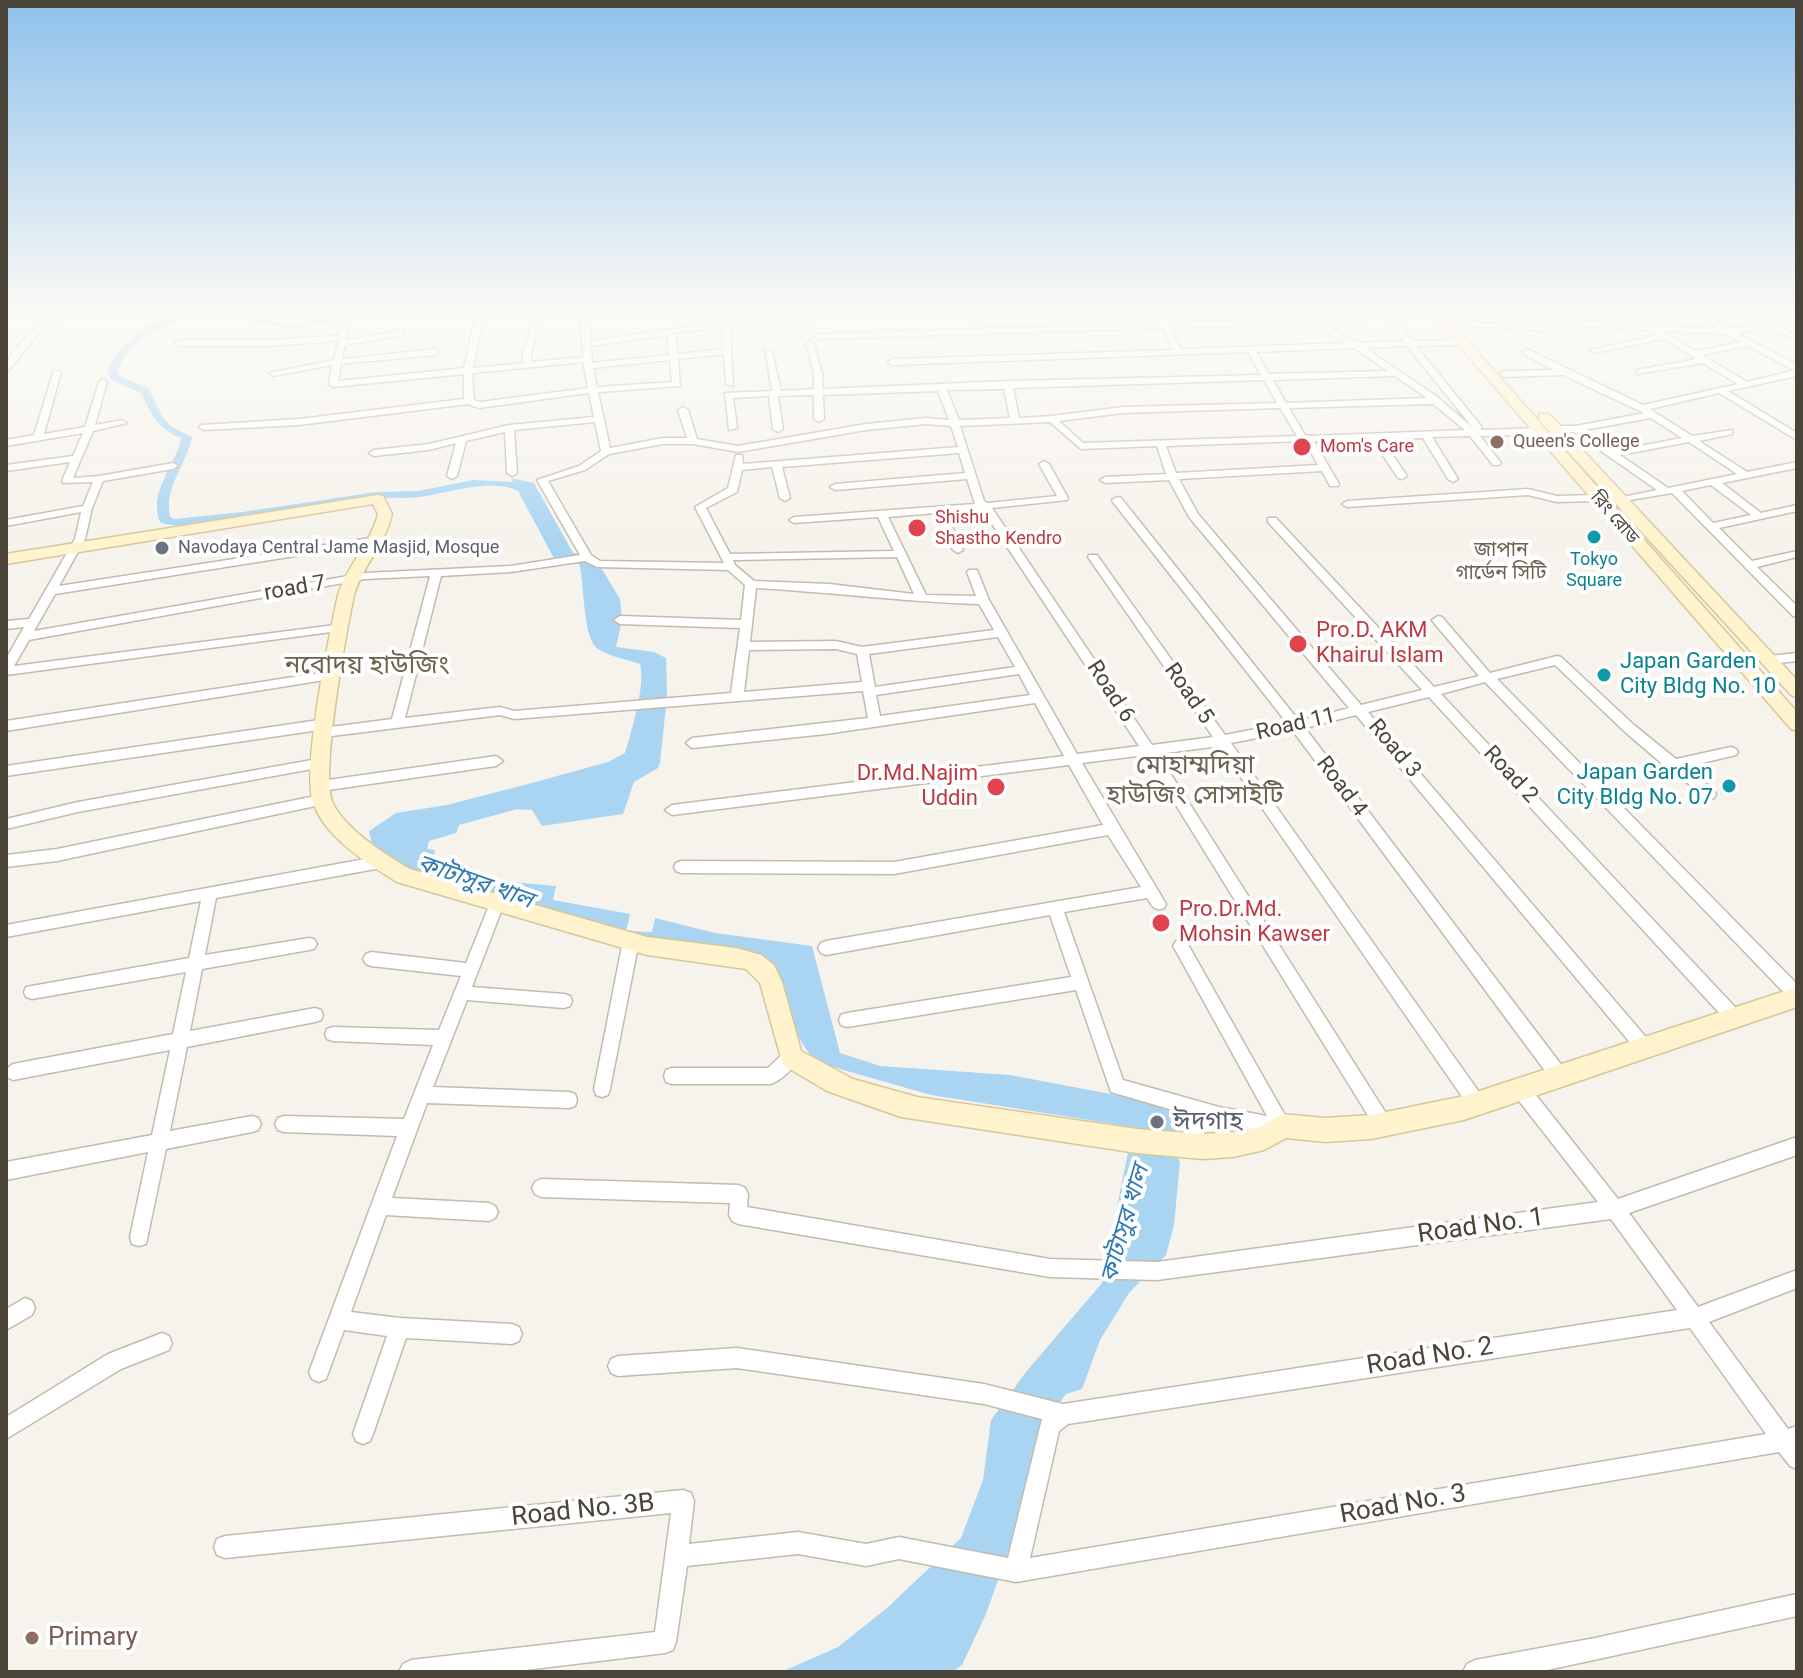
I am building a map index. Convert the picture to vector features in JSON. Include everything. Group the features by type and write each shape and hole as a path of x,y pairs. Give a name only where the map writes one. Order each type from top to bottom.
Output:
{"street":[{"path":"38,439 52,388"},
{"path":"101,388 89,429 67,481 99,479 173,466"},
{"path":"469,388 469,401"},
{"path":"204,427 299,422 469,401 479,405 616,388"},
{"path":"732,428 728,395 901,388"},
{"name":"Road 6","path":"942,388 979,502 985,506 1148,749 1383,1124"},
{"path":"1009,388 1015,421"},
{"path":"1272,388 1334,484"},
{"path":"1416,388 1477,432"},
{"path":"1443,388 1477,432 1496,463"},
{"name":"রিং রোড","path":"1506,388 1622,500 1797,691"},
{"name":"রিং রোড","path":"1515,388 1597,498 1797,724"},
{"path":"1599,388 1642,408 1745,475"},
{"path":"1642,408 1727,388"},
{"path":"592,390 606,452"},
{"path":"1720,390 1797,437"},
{"path":"818,391 819,419"},
{"path":"777,392 773,396 778,429"},
{"path":"899,554 597,564 587,557 542,480 582,468 606,452 663,441 693,441 738,449 866,427 926,421 1015,421 1123,410 1433,401"},
{"path":"683,410 693,441"},
{"path":"1052,419 1081,446 1576,429 1651,415"},
{"path":"374,453 509,428 597,419"},
{"path":"6,443 122,423"},
{"path":"509,428 512,473"},
{"path":"1576,429 1672,492 1713,526 1796,609"},
{"path":"1612,454 1729,432"},
{"path":"1426,435 1453,479"},
{"path":"1375,436 1402,476"},
{"path":"452,476 462,439"},
{"name":"Road 3","path":"1160,442 1173,478 1193,515 1361,709 1644,1047"},
{"path":"738,449 739,467 733,490 700,507 729,562 751,584 817,587 922,599 983,600"},
{"path":"739,467 961,450"},
{"path":"6,468 77,458"},
{"path":"776,464 785,498"},
{"path":"794,520 1063,498 1044,464"},
{"path":"1622,500 1797,465"},
{"path":"1105,480 1325,468"},
{"path":"835,487 971,476"},
{"path":"6,671 76,546 99,479"},
{"path":"1715,483 1759,516"},
{"path":"1347,504 1528,492 1550,498 1597,498"},
{"path":"6,559 378,499 385,514 377,540 351,579 339,627 325,728 321,793 341,828 381,862 404,876 647,946 736,957 753,962 766,972 771,982 791,1057 824,1078 883,1101 944,1114 1183,1144 1232,1144 1264,1139 1282,1126"},
{"name":"Road 4","path":"1117,500 1296,726 1560,1077"},
{"path":"6,523 87,508"},
{"path":"1713,526 1797,508"},
{"path":"939,510 958,550"},
{"path":"882,514 922,599"},
{"name":"Road 2","path":"1272,520 1728,1011 1733,1021"},
{"path":"49,591 377,540"},
{"path":"1750,565 1797,554"},
{"name":"road 7","path":"24,637 351,579 511,569 587,557"},
{"name":"Road 5","path":"1093,557 1478,1105"},
{"path":"826,948 1056,910 1155,898 1021,670 983,600 973,572"},
{"path":"398,722 436,574"},
{"path":"737,697 751,584"},
{"path":"1680,594 1708,593"},
{"path":"620,620 747,624"},
{"path":"1056,910 1117,1086 1191,1109 1255,1124 1303,1130 1342,1130 1478,1105 1644,1047 1733,1021 1797,996 1487,677 1438,620"},
{"path":"6,625 32,623"},
{"path":"6,671 339,627"},
{"path":"744,646 836,645 862,651 1001,633"},
{"path":"862,651 875,722"},
{"path":"1769,660 1797,657"},
{"name":"Road 11","path":"672,810 1220,741 1296,726 1557,660 1672,765"},
{"path":"6,771 325,728 500,711 514,715 626,704 868,689 1021,670"},
{"path":"6,726 333,675"},
{"path":"692,743 875,722 1037,698"},
{"path":"1672,765 1731,752"},
{"path":"6,861 57,855 321,793 496,761"},
{"path":"6,824 78,807 323,763"},
{"path":"1672,765 1709,794"},
{"path":"681,867 894,868 1112,829"},
{"path":"6,931 381,862"},
{"path":"139,1237 210,894"},
{"path":"319,1372 421,1095 498,901"},
{"path":"602,1089 631,941"},
{"path":"32,992 309,944"},
{"path":"1181,946 1282,1126"},
{"path":"371,959 471,970"},
{"path":"847,1020 1080,982"},
{"path":"462,993 564,1001"},
{"path":"13,1072 315,1015"},
{"path":"333,1034 444,1038"},
{"path":"672,1076 771,1076 791,1057"},
{"path":"1522,1091 1790,1438 1797,1459"},
{"path":"421,1095 569,1100"},
{"path":"1183,1144 1196,1131 1191,1109"},
{"path":"6,1171 252,1124"},
{"path":"284,1124 409,1128"},
{"name":"Road No. 1","path":"541,1188 739,1194 738,1215 1050,1268 1157,1271 1615,1209 1797,1146"},
{"path":"381,1206 489,1212"},
{"name":"Road No. 2","path":"1060,1414 1696,1317 1797,1279"},
{"path":"6,1320 25,1308"},
{"path":"338,1320 400,1328 512,1334"},
{"path":"363,1434 400,1328"},
{"path":"6,1429 115,1361 162,1343"},
{"path":"411,1672 665,1642 677,1556 798,1543 866,1555 899,1548 1012,1571 1050,1425 1060,1414 984,1394 737,1358 618,1366"},
{"name":"Road No. 3","path":"1012,1571 1790,1438"},
{"name":"Road No. 3B","path":"225,1547 683,1501 677,1556"},
{"path":"1475,1672 1595,1650 1797,1605"}],"water":[{"path":"511,478 534,483 573,553 594,556 620,599 622,620 616,647 654,652 666,658 667,696 660,763 658,768 634,782 623,814 542,826 532,810 517,809 459,825 456,833 429,841 427,849 435,850 433,858 443,858 442,863 460,862 500,881 556,886 553,900 630,914 626,931 652,932 655,918 715,933 812,946 840,1053 880,1066 1010,1075 1174,1106 1182,1114 1170,1144 1180,1162 1174,1225 1166,1255 1129,1293 1100,1340 1082,1389 1066,1394 1040,1428 1022,1513 986,1614 962,1665 953,1672 781,1672 838,1647 887,1608 961,1538 983,1480 991,1420 1026,1372 1102,1283 1133,1127 931,1095 819,1063 796,1032 774,969 678,948 402,867 372,843 369,831 396,813 447,805 528,784 608,762 625,753 639,696 640,664 608,654 593,643 579,563 557,564"}],"waterway":[{"name":"কাটাসুর খাল","path":"139,388 145,391 157,417 168,429 187,437 162,495 164,519 172,523 243,516 376,495 418,494 473,483 511,484 530,494 533,499"}],"place":[{"name":"Queen's College","path":"1497,442"},
{"name":"Mom's Care","path":"1302,447"},
{"name":"Shishu Shastho Kendro","path":"917,528"},
{"name":"Tokyo Square","path":"1594,537"},
{"name":"Navodaya Central Jame Masjid, Mosque","path":"162,548"},
{"name":"Pro.D. AKM Khairul Islam","path":"1298,644"},
{"name":"Japan Garden City Bldg No. 10","path":"1604,675"},
{"name":"Japan Garden City Bldg No. 07","path":"1729,786"},
{"name":"Dr.Md.Najim Uddin","path":"996,787"},
{"name":"Pro.Dr.Md. Mohsin Kawser","path":"1161,923"},
{"name":"ঈদগাহ","path":"1157,1122"},
{"name":"Primary","path":"32,1638"}],"district":[{"name":"জাপান গার্ডেন সিটি","path":"1501,562"},
{"name":"নবোদয় হাউজিং","path":"367,666"},
{"name":"মোহাম্মদিয়া হাউজিং সোসাইটি","path":"1195,781"}]}
